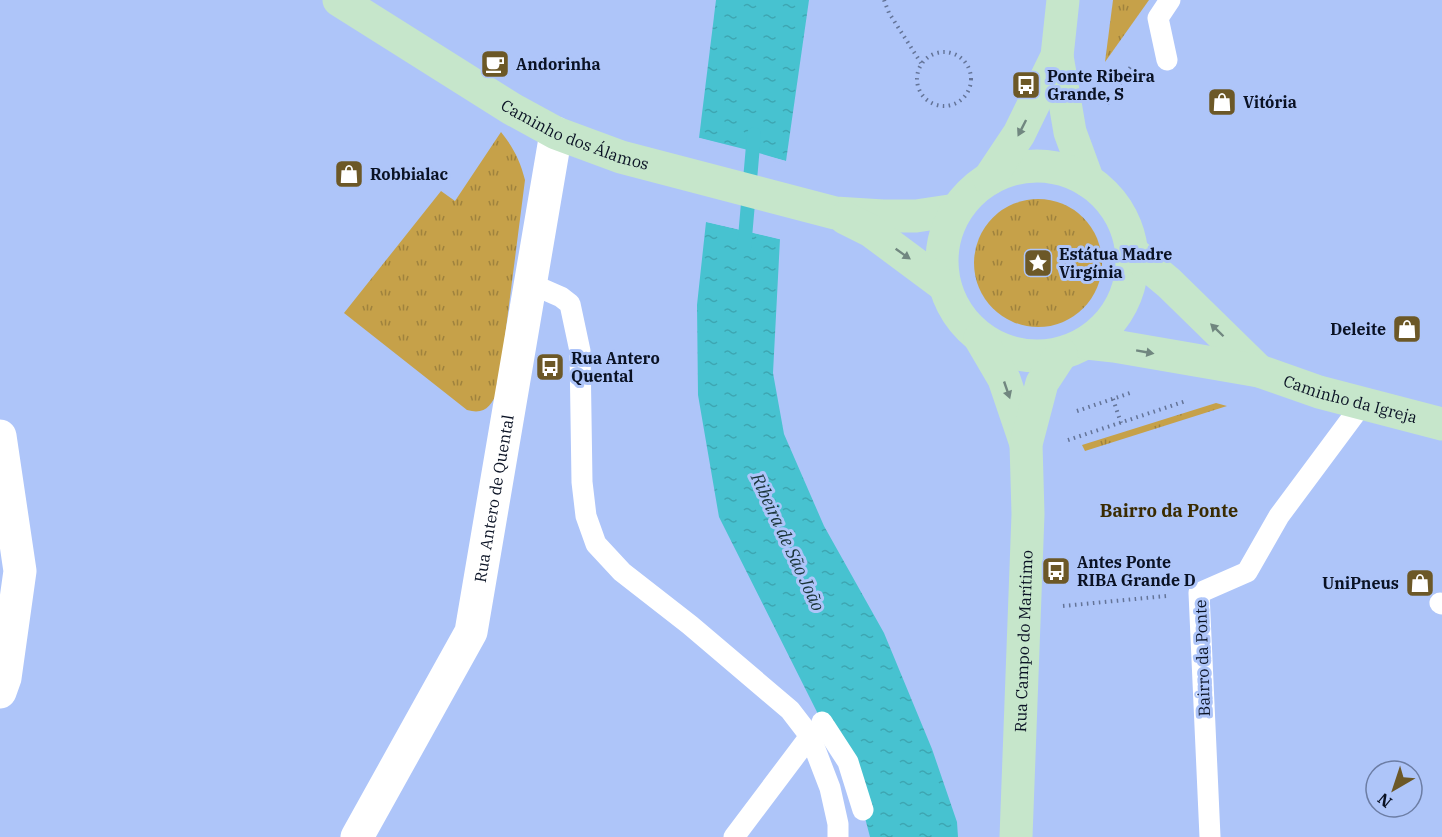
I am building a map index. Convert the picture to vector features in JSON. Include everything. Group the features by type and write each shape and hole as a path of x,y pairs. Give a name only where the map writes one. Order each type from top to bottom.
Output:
{"main road":[{"name":"Caminho dos Álamos","path":"339,0 474,86 556,134 637,161 835,213 871,231 909,257 945,286"},
{"path":"1063,0 1057,56 1070,132 1088,181"},
{"path":"988,179 1013,169 1039,166 1064,170 1088,181 1110,200 1125,224 1132,252 1129,287 1114,319 1074,349 1019,355 980,339 958,315 945,286 942,259 946,232 956,210 988,179 1019,134 1057,56"},
{"name":"Caminho dos Álamos","path":"835,213 916,216 956,210"},
{"name":"Caminho da Igreja","path":"1132,252 1169,283 1258,371"},
{"name":"Rua Campo do Marítimo","path":"980,339 1004,379 1026,444"},
{"name":"Caminho da Igreja","path":"1074,349 1114,346 1258,371 1318,392 1442,424"},
{"name":"Rua Campo do Marítimo","path":"1016,837 1028,514 1026,444 1042,383 1074,349"}],"street":[{"name":"Rua Antero de Quental","path":"357,837 471,632 556,134"},
{"path":"0,436 20,571 6,678 0,692"}],"lane":[{"path":"1167,60 1158,18 1170,0"},
{"path":"529,284 561,297 570,304 580,351 581,442 586,516 596,544 622,572 816,729 848,762 863,810"},
{"name":"Bairro da Ponte","path":"1210,837 1199,593 1247,572 1279,516 1363,403"},
{"path":"734,837 816,729"},
{"path":"816,729 838,824 838,837"}],"path":[{"path":"884,0 889,13 921,63 916,81 924,98 932,104 942,106 959,102 966,95 971,78 970,69 959,56 943,51 927,57 921,63"},
{"path":"1101,112 1118,88"},
{"path":"1070,413 1142,389"},
{"path":"1113,399 1121,423"},
{"path":"1062,442 1189,400"},
{"path":"1053,607 1199,593"}],"green space":[{"path":"1113,0 1149,0 1105,62"},
{"path":"501,132 516,154 525,180 498,391 487,408 473,411 467,410 344,313 441,191 455,201"},
{"path":"1038,199 1063,203 1084,217 1098,238 1102,263 1098,288 1084,309 1063,323 1038,327 1013,323 992,309 978,288 974,263 978,238 992,217 1013,203"},
{"path":"1216,403 1227,406 1085,451 1082,445"}],"water":[{"path":"716,0 809,0 786,161 699,138"},
{"name":"Ribeira de São João","path":"706,222 780,239 773,373 784,434 824,526 884,633 932,749 957,822 958,837 870,837 863,810 822,722 719,517 698,395 697,305"}],"pier":[{"path":"696,137 789,162 785,164 698,141"},
{"path":"707,219 781,236 783,240 703,221"}],"waterway":[{"path":"744,249 754,134"}],"place":[{"name":"Andorinha","path":"495,64"},
{"name":"Ponte Ribeira Grande, S","path":"1026,85"},
{"name":"Vitória","path":"1222,102"},
{"name":"Robbialac","path":"349,174"},
{"name":"Estátua Madre Virgínia","path":"1038,263"},
{"name":"Deleite","path":"1407,329"},
{"name":"Rua Antero Quental","path":"550,367"},
{"name":"Antes Ponte RIBA Grande D","path":"1056,571"},
{"name":"UniPneus","path":"1420,583"}],"district":[{"name":"Bairro da Ponte","path":"1169,510"}]}
